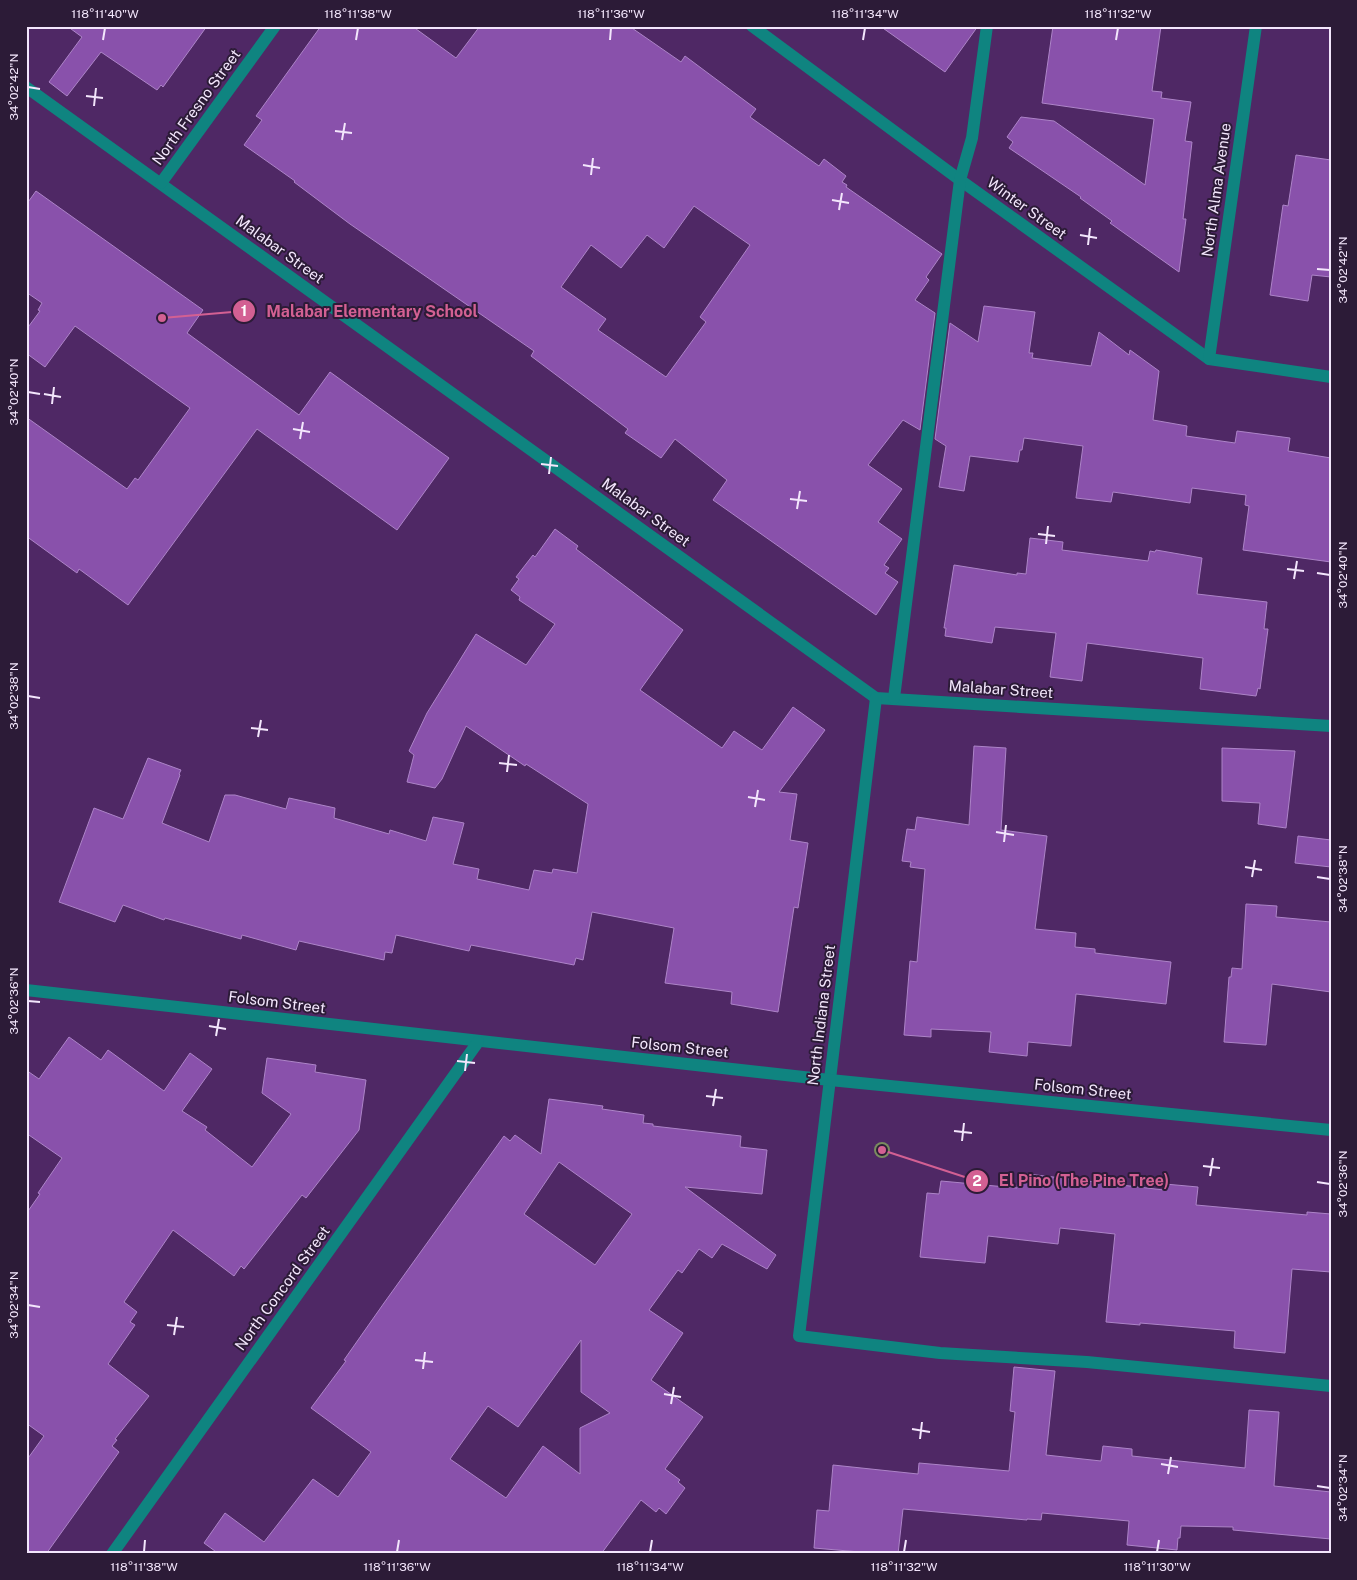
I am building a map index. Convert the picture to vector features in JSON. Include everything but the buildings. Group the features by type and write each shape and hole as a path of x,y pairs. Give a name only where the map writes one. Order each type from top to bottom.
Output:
{"street":[{"name":"North Fresno Street","path":"161,184 275,26"},
{"name":"Winter Street","path":"752,26 960,180 1208,359 1331,377"},
{"path":"894,698 960,180 972,138 987,26"},
{"name":"North Alma Avenue","path":"1208,359 1256,26"},
{"name":"Malabar Street","path":"26,87 876,698 1331,726"},
{"name":"North Indiana Street","path":"876,698 799,1336 852,1344 940,1353 1087,1362 1331,1386"},
{"name":"Folsom Street","path":"26,990 830,1080 1331,1130"},
{"name":"North Concord Street","path":"112,1554 478,1042"}],"place":[{"name":"Malabar Elementary School","path":"162,318"},
{"name":"El Pino (The Pine Tree)","path":"882,1150"}]}
